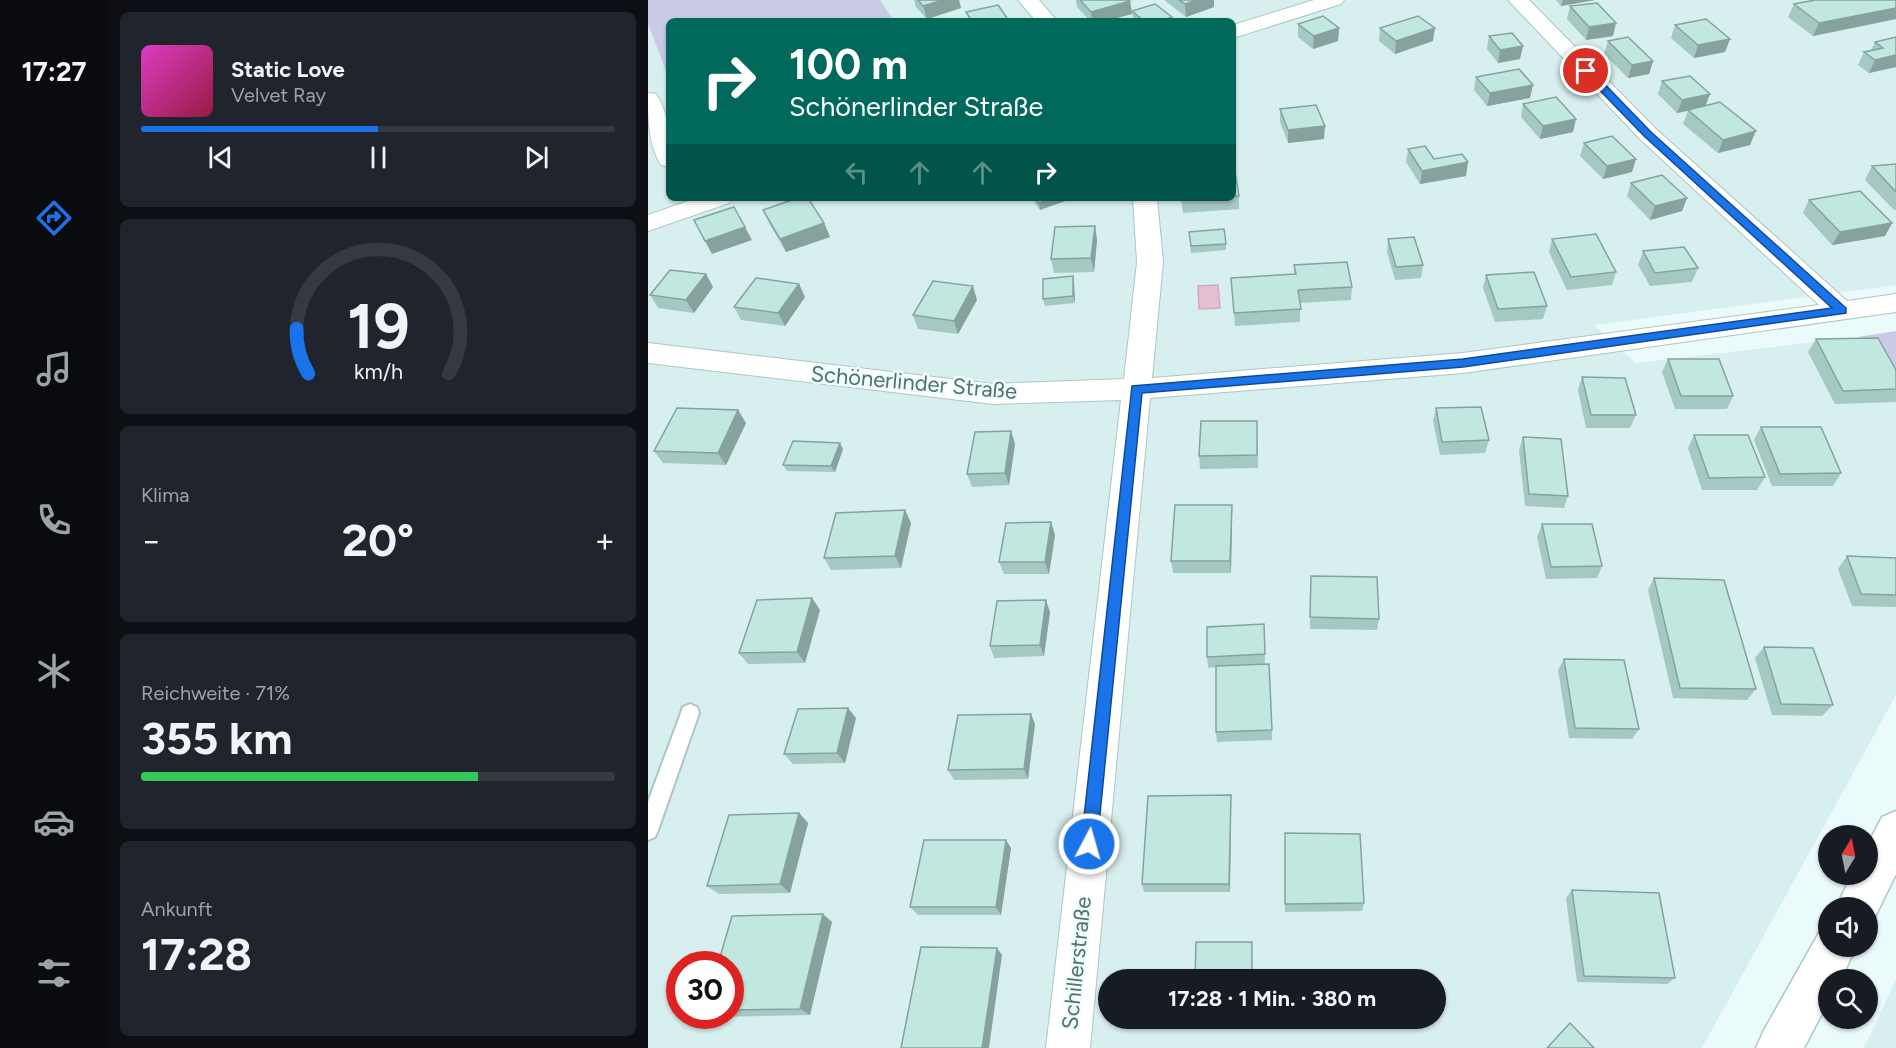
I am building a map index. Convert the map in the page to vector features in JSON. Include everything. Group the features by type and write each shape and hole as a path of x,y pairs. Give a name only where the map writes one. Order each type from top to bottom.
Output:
{"street":[{"path":"1028,0 1044,18"},
{"path":"1236,31 1334,0"},
{"path":"1518,0 1648,134 1842,310"},
{"path":"648,99 666,151"},
{"path":"648,223 684,204 703,201"},
{"name":"Schillerstraße","path":"1068,1048 1150,262 1145,201"},
{"name":"Schönerlinder Straße","path":"648,353 993,394 1136,389 1463,363 1896,303"},
{"path":"1865,897 1890,861"},
{"path":"1779,1048 1829,957"}],"lane":[{"path":"648,830 690,712"}],"shaded area":[{"path":"648,0 1896,0 1896,285 1594,325 1636,363 1858,337 1896,373 1896,695 1825,825 1818,825 1818,837 1702,1048 648,1048"},
{"path":"648,0 880,0 892,18 666,18 666,71 648,24"},
{"path":"1218,285 1220,308 1199,309 1198,286"},
{"path":"1896,331 1896,373 1858,337"},
{"path":"1896,980 1896,1048 1864,1048 1873,1029 1878,1029 1878,1018"}],"building":[{"path":"918,0 943,0 923,6"},
{"path":"1080,0 1129,0 1130,1 1091,12"},
{"path":"1179,0 1197,0 1185,4"},
{"path":"1815,0 1895,0 1896,8 1819,23 1794,4"},
{"path":"1597,3 1616,23 1589,27 1570,6"},
{"path":"1155,4 1172,17 1140,18 1132,11"},
{"path":"998,5 1007,18 970,18 966,12"},
{"path":"1323,16 1339,28 1314,36 1298,24"},
{"path":"1418,16 1435,28 1396,41 1380,28"},
{"path":"1706,19 1730,39 1698,45 1675,25"},
{"path":"1512,33 1523,46 1500,50 1489,36"},
{"path":"1628,37 1653,61 1632,65 1608,41"},
{"path":"1896,37 1896,55 1875,60 1864,52 1883,48 1875,42"},
{"path":"1519,69 1533,85 1490,93 1476,77"},
{"path":"1690,76 1710,94 1682,100 1662,81"},
{"path":"1556,97 1576,119 1543,126 1523,104"},
{"path":"1720,102 1756,131 1723,140 1688,110"},
{"path":"1316,105 1325,126 1288,130 1280,109"},
{"path":"1612,136 1636,159 1607,166 1584,143"},
{"path":"1425,146 1434,159 1462,154 1468,162 1422,171 1408,149"},
{"path":"1896,164 1896,192 1872,166"},
{"path":"1662,175 1687,198 1655,206 1631,183"},
{"path":"1236,178 1239,196 1236,196"},
{"path":"1860,191 1892,223 1840,232 1809,200"},
{"path":"789,201 810,201 824,223 780,239 763,210"},
{"path":"734,207 745,227 705,241 694,220"},
{"path":"1095,226 1091,258 1051,259 1055,227"},
{"path":"1224,229 1226,244 1191,246 1189,232"},
{"path":"1596,234 1616,272 1571,277 1552,239"},
{"path":"1414,237 1423,265 1396,267 1388,239"},
{"path":"1684,247 1698,268 1655,273 1643,251"},
{"path":"1347,262 1352,287 1298,290 1301,309 1234,313 1231,278 1296,274 1294,265"},
{"path":"670,270 706,274 686,300 650,295"},
{"path":"1534,272 1547,306 1498,309 1486,275"},
{"path":"1073,276 1073,296 1043,299 1043,279"},
{"path":"756,278 799,284 778,313 734,307"},
{"path":"933,281 973,286 954,321 913,315"},
{"path":"1878,338 1896,370 1896,389 1843,391 1816,339"},
{"path":"1668,359 1719,359 1733,396 1681,396"},
{"path":"1582,377 1625,378 1636,415 1591,415"},
{"path":"1481,407 1489,440 1442,442 1436,408"},
{"path":"677,408 738,410 718,453 654,451"},
{"path":"1201,421 1257,421 1257,455 1199,456"},
{"path":"1761,427 1821,427 1841,473 1780,474"},
{"path":"1011,431 1005,473 967,474 975,432"},
{"path":"1694,435 1748,435 1765,477 1709,478"},
{"path":"1523,437 1561,439 1568,496 1529,494"},
{"path":"793,441 840,443 831,466 783,465"},
{"path":"1175,505 1232,505 1230,561 1171,561"},
{"path":"905,510 895,556 824,558 836,513"},
{"path":"1051,522 1045,562 999,562 1006,523"},
{"path":"1542,524 1592,524 1602,566 1551,567"},
{"path":"1847,556 1896,558 1896,595 1861,594"},
{"path":"1311,576 1377,577 1379,619 1310,617"},
{"path":"1654,578 1724,580 1756,689 1680,688"},
{"path":"812,598 797,652 739,653 757,600"},
{"path":"1046,600 1040,645 990,646 997,601"},
{"path":"1264,624 1265,654 1207,657 1207,627"},
{"path":"1764,647 1813,648 1833,705 1781,704"},
{"path":"1564,659 1624,660 1639,729 1575,728"},
{"path":"1269,664 1272,730 1216,732 1216,666"},
{"path":"848,708 837,753 784,754 798,709"},
{"path":"1031,714 1024,769 948,770 958,715"},
{"path":"1231,795 1229,884 1142,884 1148,796"},
{"path":"799,813 780,884 707,886 729,815"},
{"path":"1285,833 1360,834 1364,903 1285,904"},
{"path":"924,840 1006,840 996,907 910,907"},
{"path":"1572,890 1659,893 1675,978 1584,976"},
{"path":"823,914 800,1009 744,1010 744,951 722,951 732,916"},
{"path":"1196,942 1252,942 1252,969 1195,969"},
{"path":"921,947 997,948 982,1048 901,1048"},
{"path":"1570,1023 1594,1048 1547,1048"}],"route":[{"path":"1089,844 1136,389 1463,363 1842,310 1648,134 1586,71"}]}
